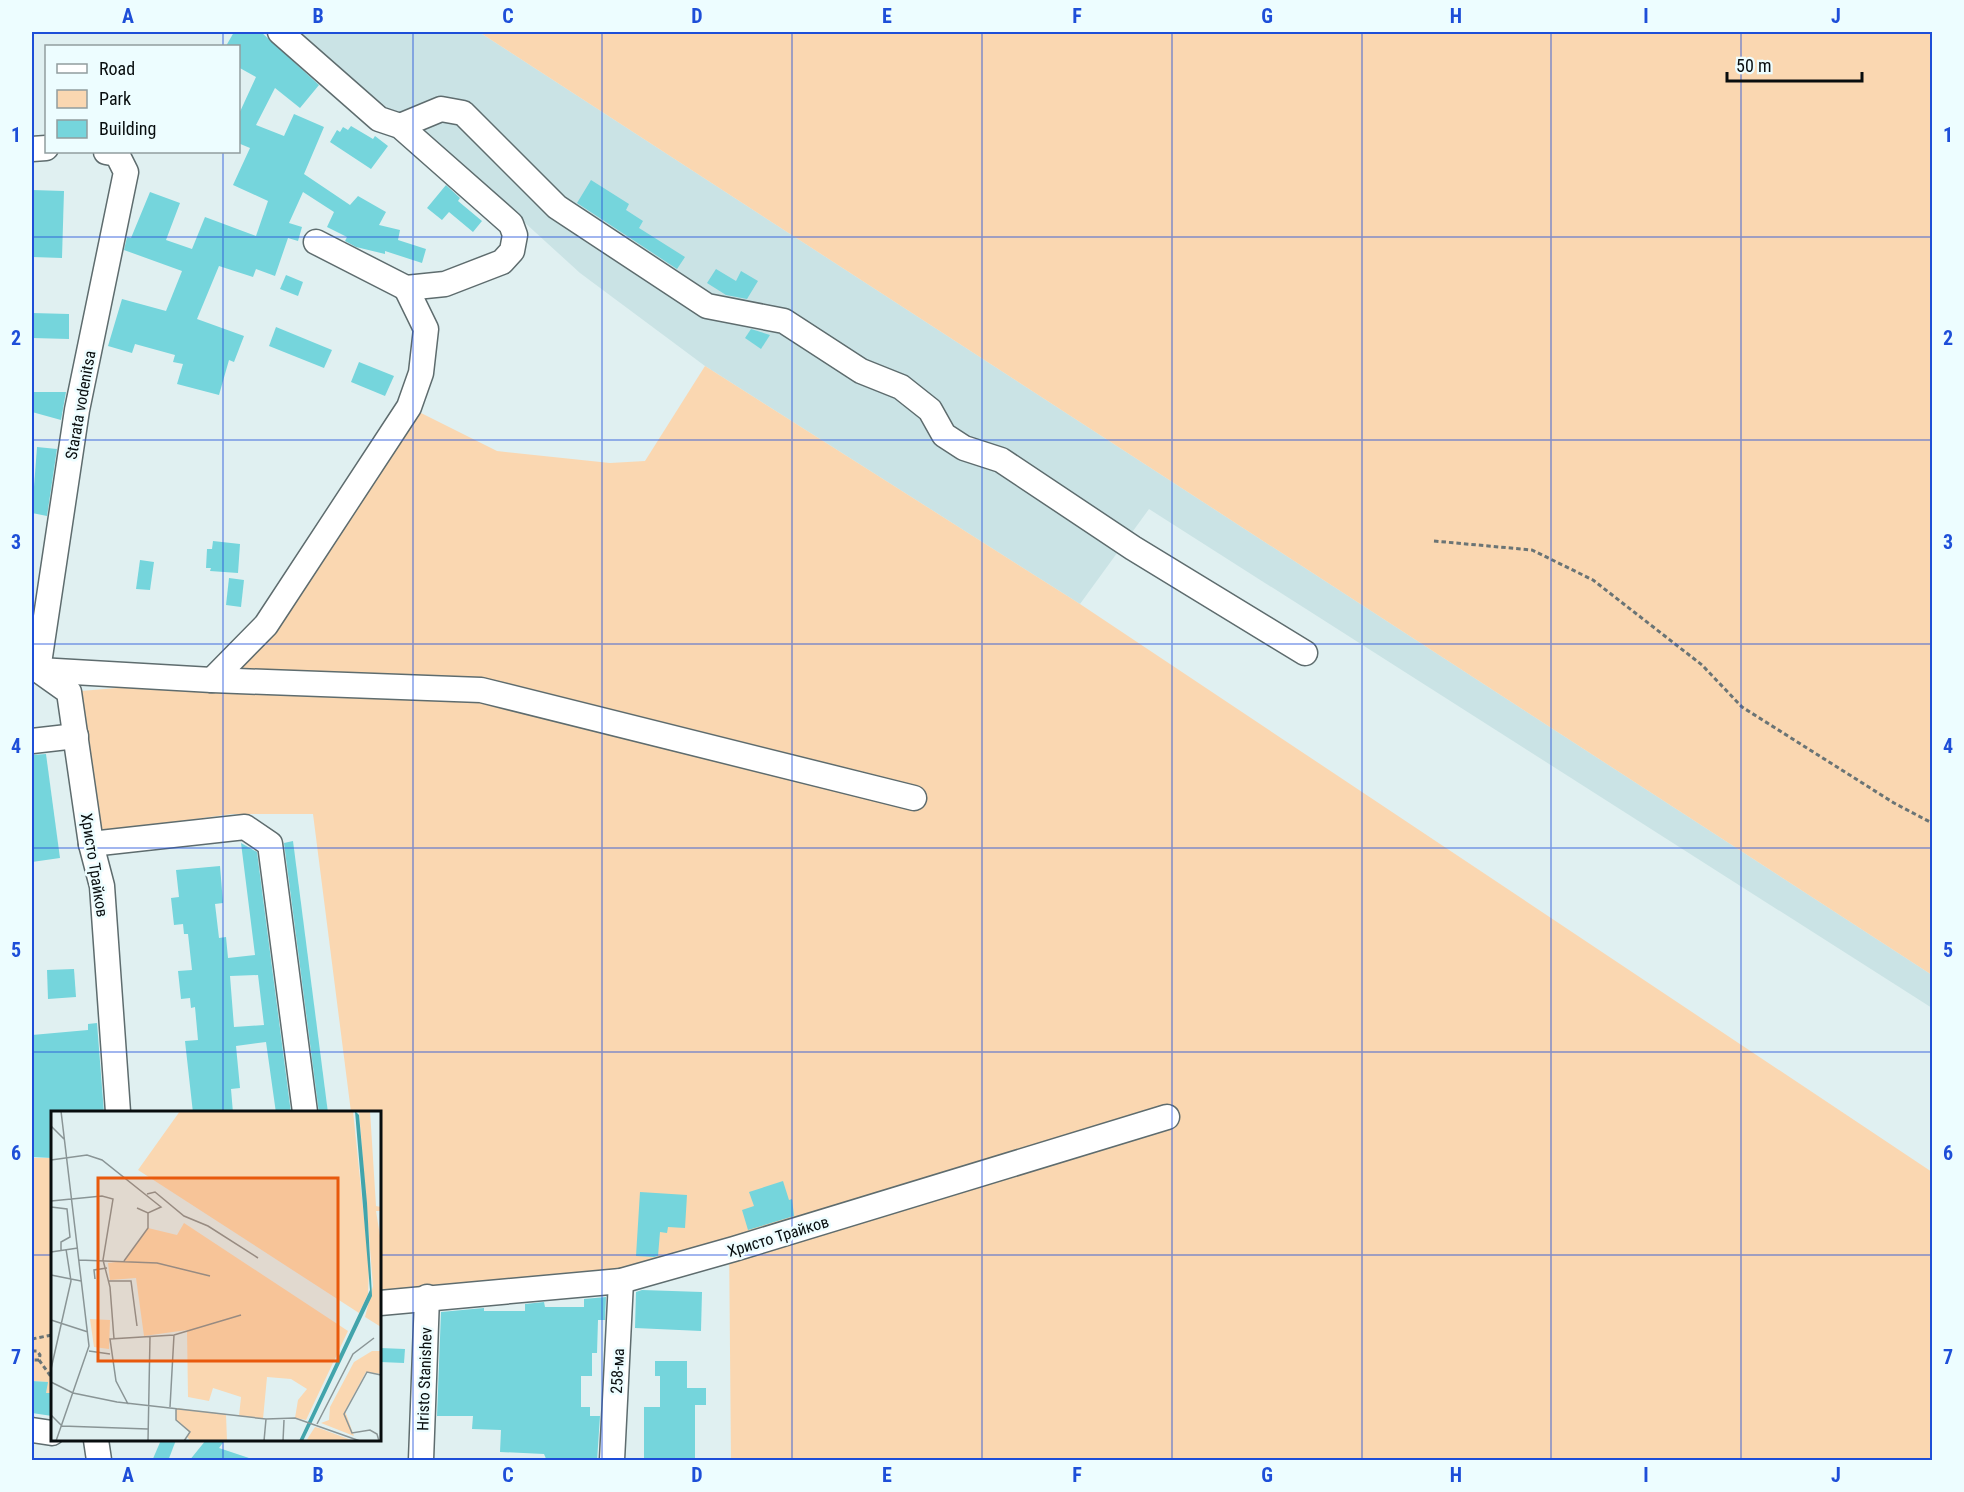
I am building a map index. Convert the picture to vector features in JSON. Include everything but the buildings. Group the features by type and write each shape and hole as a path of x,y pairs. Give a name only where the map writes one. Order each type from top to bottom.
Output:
{"street":[{"path":"280,32 379,119 400,126 511,224 515,236 512,251 502,262 445,284 406,288 316,242"},
{"path":"400,126 441,109 463,113 557,207 706,306 784,321 861,370 901,387 930,410 944,435 964,448 1001,460 1133,548 1305,653"},
{"name":"Starata vodenitsa","path":"35,670 77,410 126,172 117,154 112,153"},
{"path":"212,680 266,625 409,407 422,373 426,329 406,288"},
{"path":"35,670 212,680 481,690 914,798"},
{"name":"Христо Трайков","path":"35,670 69,692 91,844 102,886 118,1111"},
{"path":"32,741 76,736"},
{"path":"91,844 245,827 270,843 305,1111"},
{"name":"Христо Трайков","path":"381,1303 621,1281 734,1249 1167,1117"},
{"name":"258-ма","path":"612,1461 621,1281"},
{"name":"Hristo Stanishev","path":"421,1461 427,1297"},
{"path":"32,1430 51,1433"},
{"path":"96,1441 99,1461"}],"path":[{"path":"1434,541 1532,550 1593,580 1702,665 1742,707 1894,803 1932,823"},
{"path":"32,1339 51,1335"},
{"path":"32,1351 39,1352 39,1360 51,1376"},
{"path":"32,1360 39,1360"}],"shaded area":[{"path":"296,32 479,32 1932,975 1932,1008 1149,509 1080,604 705,366 580,273 512,211"}],"green space":[{"path":"479,32 1932,32 1932,975"},
{"path":"705,366 1080,604 1932,1172 1932,1460 731,1460 729,1238 616,1271 381,1290 381,1111 351,1111 313,814 232,814 100,832 81,691 212,680 409,407 497,451 610,463 645,461"},
{"path":"32,1158 51,1158 51,1393 46,1393 47,1382 32,1381"}]}
